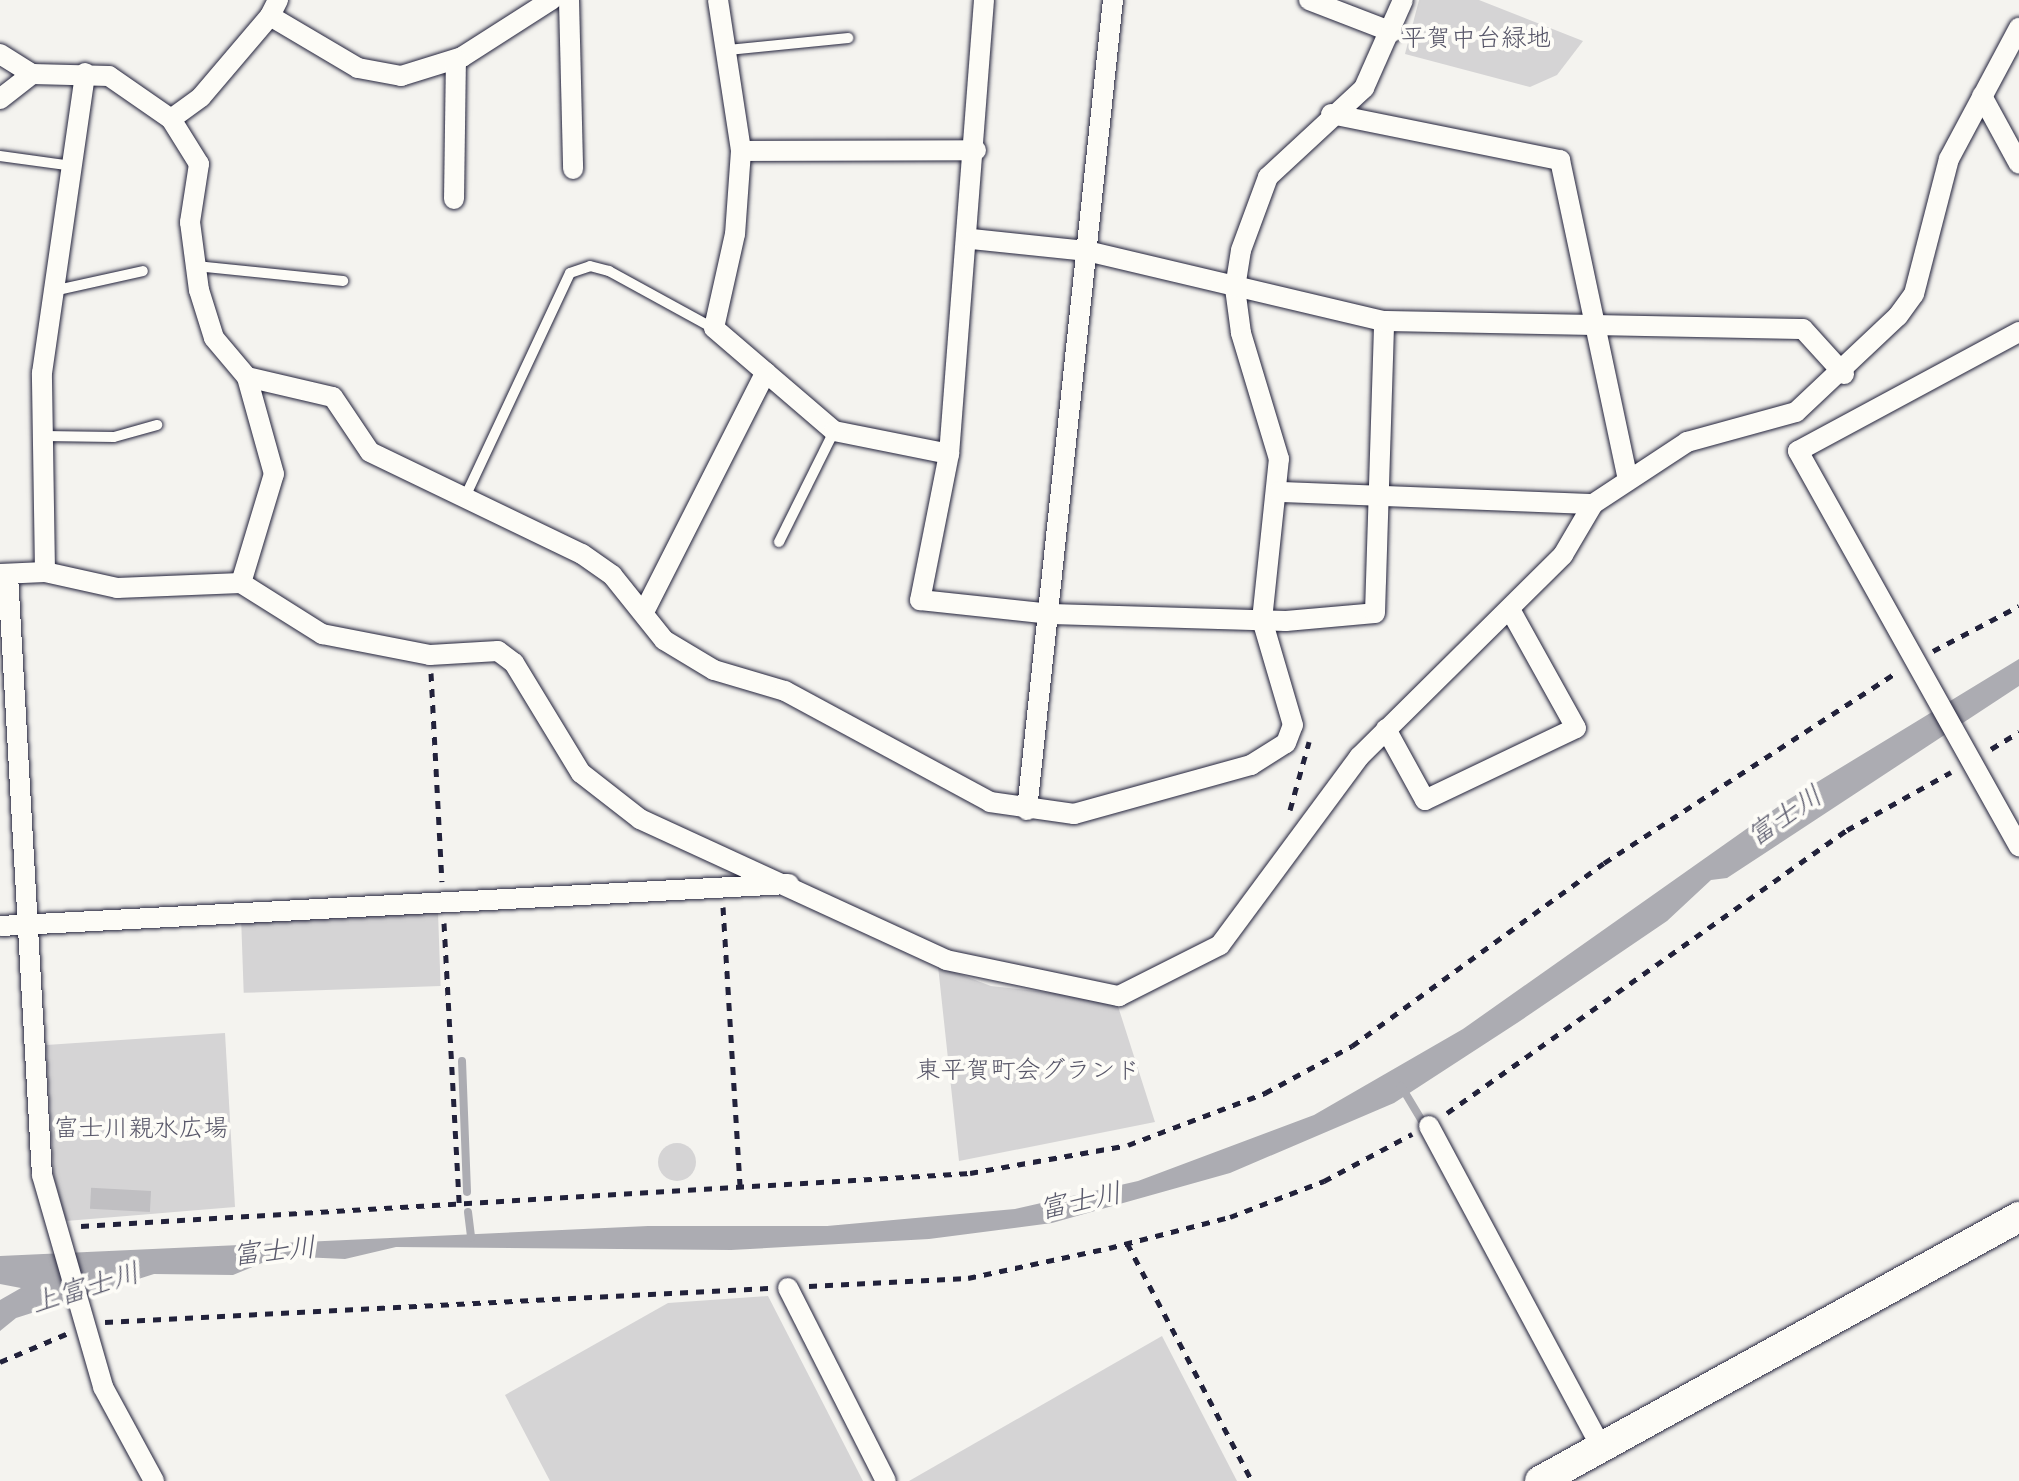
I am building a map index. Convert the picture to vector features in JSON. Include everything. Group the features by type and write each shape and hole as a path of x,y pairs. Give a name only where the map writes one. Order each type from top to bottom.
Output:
{"street":[{"path":"171,119 201,97 274,8 358,68 400,76 456,60 551,0"},
{"path":"569,0 573,169"},
{"path":"718,0 741,151 735,234 714,328 834,431 949,454"},
{"path":"984,0 972,239 949,454 920,600 1051,614 1262,620 1374,613 1384,321"},
{"path":"1027,810 1114,0"},
{"path":"1309,0 1392,32"},
{"path":"247,377 333,397 370,452 582,554 644,612 664,640 714,670 785,691 932,774 1027,810 1074,814 1251,765 1286,742 1293,726 1262,620 1279,492 1272,421 1241,334 1235,288 1252,206 1268,177 1331,114 1364,88 1403,0"},
{"path":"154,1481 104,1387 83,1328 42,1175 4,575 45,572 116,588 241,584 322,634 430,655 498,651 514,663 580,773 609,799 946,960 1119,996 1220,946 1275,863 1386,729 1511,611 1562,556 1593,504 1627,475 1704,435 1780,418 1844,374 1914,294 1944,174 2019,28"},
{"path":"0,54 32,74 109,76 171,119 199,164 190,222 195,266 214,338 247,377 274,474 241,584"},
{"path":"454,199 456,60"},
{"path":"45,572 44,436 52,291 66,165 85,73"},
{"path":"0,99 32,74"},
{"path":"1982,96 2019,164"},
{"path":"1331,114 1560,160 1627,475"},
{"path":"741,151 976,150"},
{"path":"972,239 1087,252 1384,321 1803,329 1844,374"},
{"path":"1798,452 2019,332"},
{"path":"644,612 766,372"},
{"path":"1780,418 2019,846"},
{"path":"1279,492 1593,504"},
{"path":"1386,729 1425,800 1576,728 1511,611"},
{"path":"0,926 722,891 791,884"},
{"path":"1429,1126 1601,1447"},
{"path":"1540,1481 2019,1216"},
{"path":"788,1288 886,1481"}],"lane":[{"path":"728,50 848,38"},
{"path":"0,156 66,165"},
{"path":"195,266 343,281"},
{"path":"52,291 143,271"},
{"path":"466,495 570,273 609,271 714,328"},
{"path":"44,436 114,436 157,425"},
{"path":"779,542 834,431"}],"path":[{"path":"54,1228 970,1173 1128,1145 1265,1093 1352,1046 1604,863 1918,659 2019,606"},
{"path":"430,655 460,1204"},
{"path":"1275,863 1313,746 1293,726"},
{"path":"0,1362 83,1328 148,1316 968,1278 1128,1243 1324,1181 1429,1126 1847,830 2019,732"},
{"path":"722,891 740,1188"},
{"path":"1128,1243 1252,1481"}],"green space":[{"name":"平賀中台緑地","path":"1419,0 1479,0 1583,41 1557,75 1530,87 1405,54"},
{"path":"438,912 441,986 244,993 241,919"},
{"name":"東平賀町会グランド","path":"938,966 991,986 1116,1000 1155,1122 959,1161"},
{"name":"富士川親水広場","path":"225,1033 235,1207 66,1221 54,1178 46,1045"},
{"path":"677,1143 690,1149 696,1162 690,1175 677,1181 664,1175 658,1162 664,1149"},
{"path":"768,1296 863,1481 550,1481 505,1395 668,1303"},
{"path":"1162,1336 1237,1481 909,1481"}],"water":[{"path":"2019,659 2019,686 1727,878 1711,880 1667,921 1517,1023 1394,1103 1230,1173 1052,1223 929,1239 731,1250 396,1247 345,1259 279,1256 233,1275 154,1274 16,1318 0,1331 0,1300 21,1288 0,1284 0,1256 648,1226 827,1226 1015,1209 1138,1181 1314,1115 1463,1029 1786,801"}],"building":[{"path":"91,1188 151,1191 150,1212 90,1209"}],"waterway":[{"path":"462,1061 467,1192"},
{"path":"1401,1086 1422,1121"},
{"path":"468,1212 471,1238"}],"water label":[{"name":"富士川","path":"1784,815"},
{"name":"富士川","path":"1080,1200"},
{"name":"富士川","path":"274,1250"},
{"name":"上富士川","path":"85,1287"}]}
